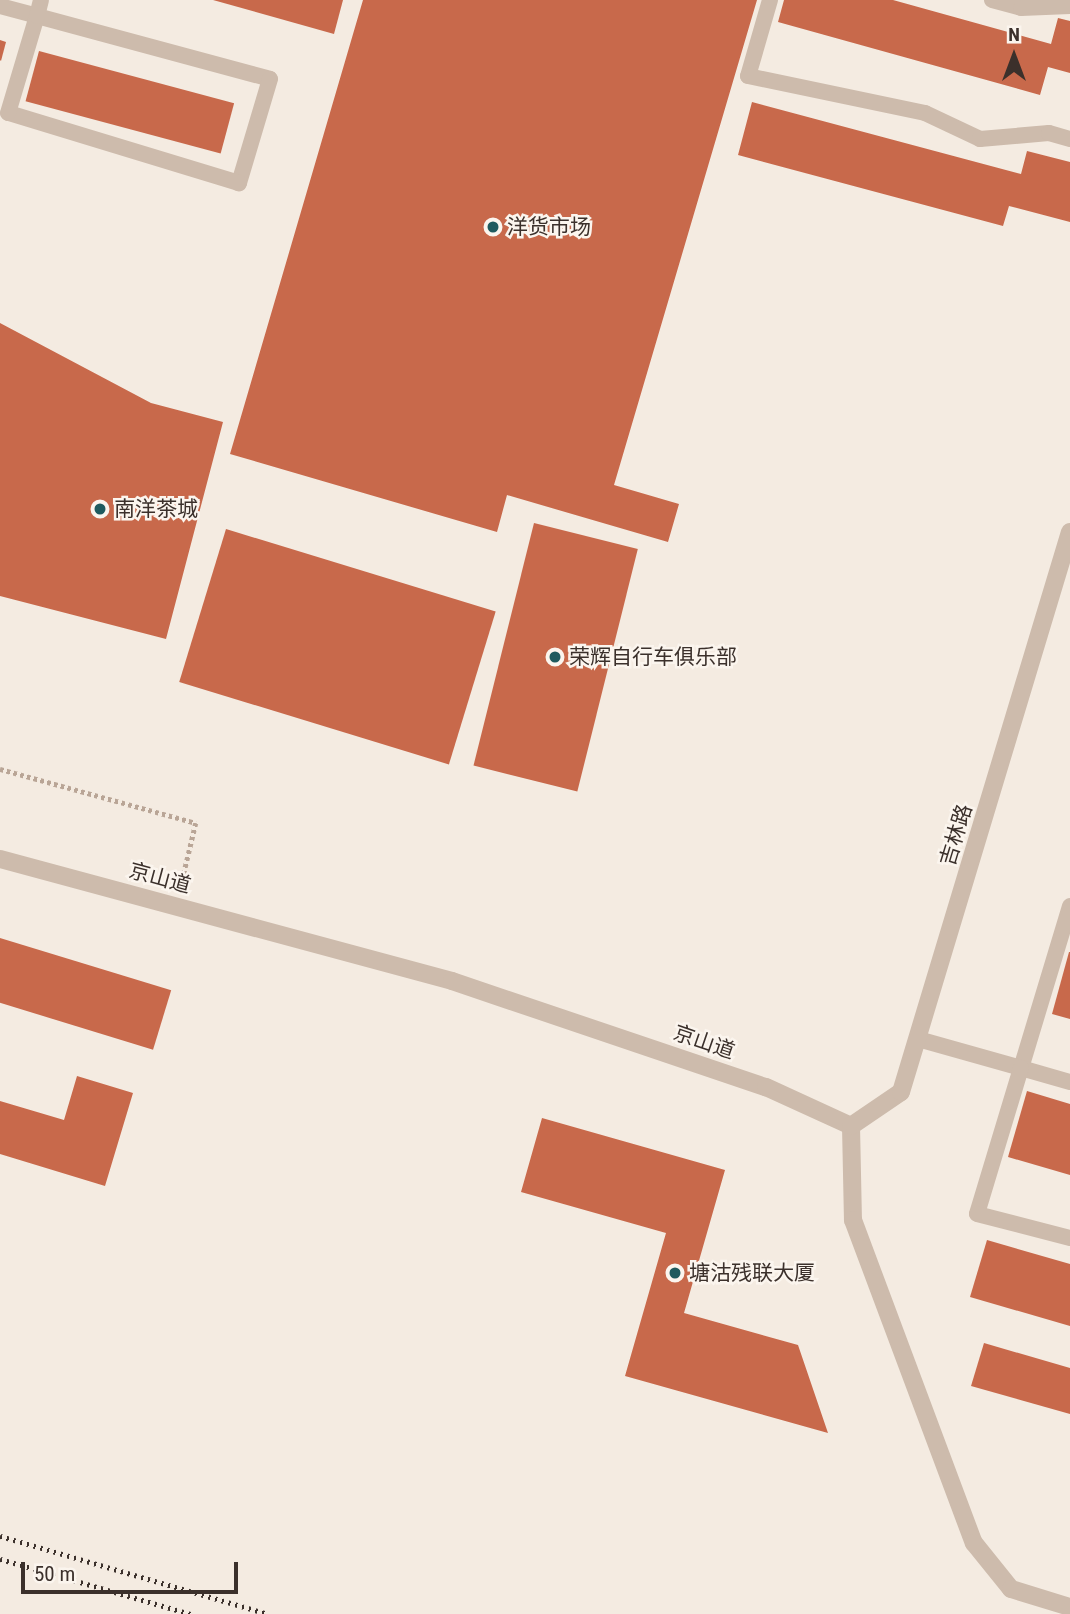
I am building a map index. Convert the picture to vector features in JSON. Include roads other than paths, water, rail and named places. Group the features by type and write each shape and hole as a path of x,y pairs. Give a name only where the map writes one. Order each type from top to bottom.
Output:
{"street":[{"name":"吉林路","path":"851,1126 901,1092 1070,532"},
{"name":"京山道","path":"0,859 452,981 766,1087 851,1126"},
{"path":"851,1126 853,1220 974,1543 1010,1589 1070,1607"}],"lane":[{"path":"770,0 748,76 925,113 980,139 1049,133 1070,139"},
{"path":"992,0 1021,8 1070,6"},
{"path":"0,6 39,8 270,79 239,183 8,113 39,8"},
{"path":"1069,911 977,1213 1070,1238"},
{"path":"918,1039 1070,1082"}],"railway":[{"path":"0,1536 268,1614"},
{"path":"0,1559 191,1614"}],"place":[{"name":"洋货市场","path":"493,227"},
{"name":"南洋茶城","path":"100,509"},
{"name":"荣辉自行车俱乐部","path":"555,657"},
{"name":"塘沽残联大厦","path":"675,1273"}]}
